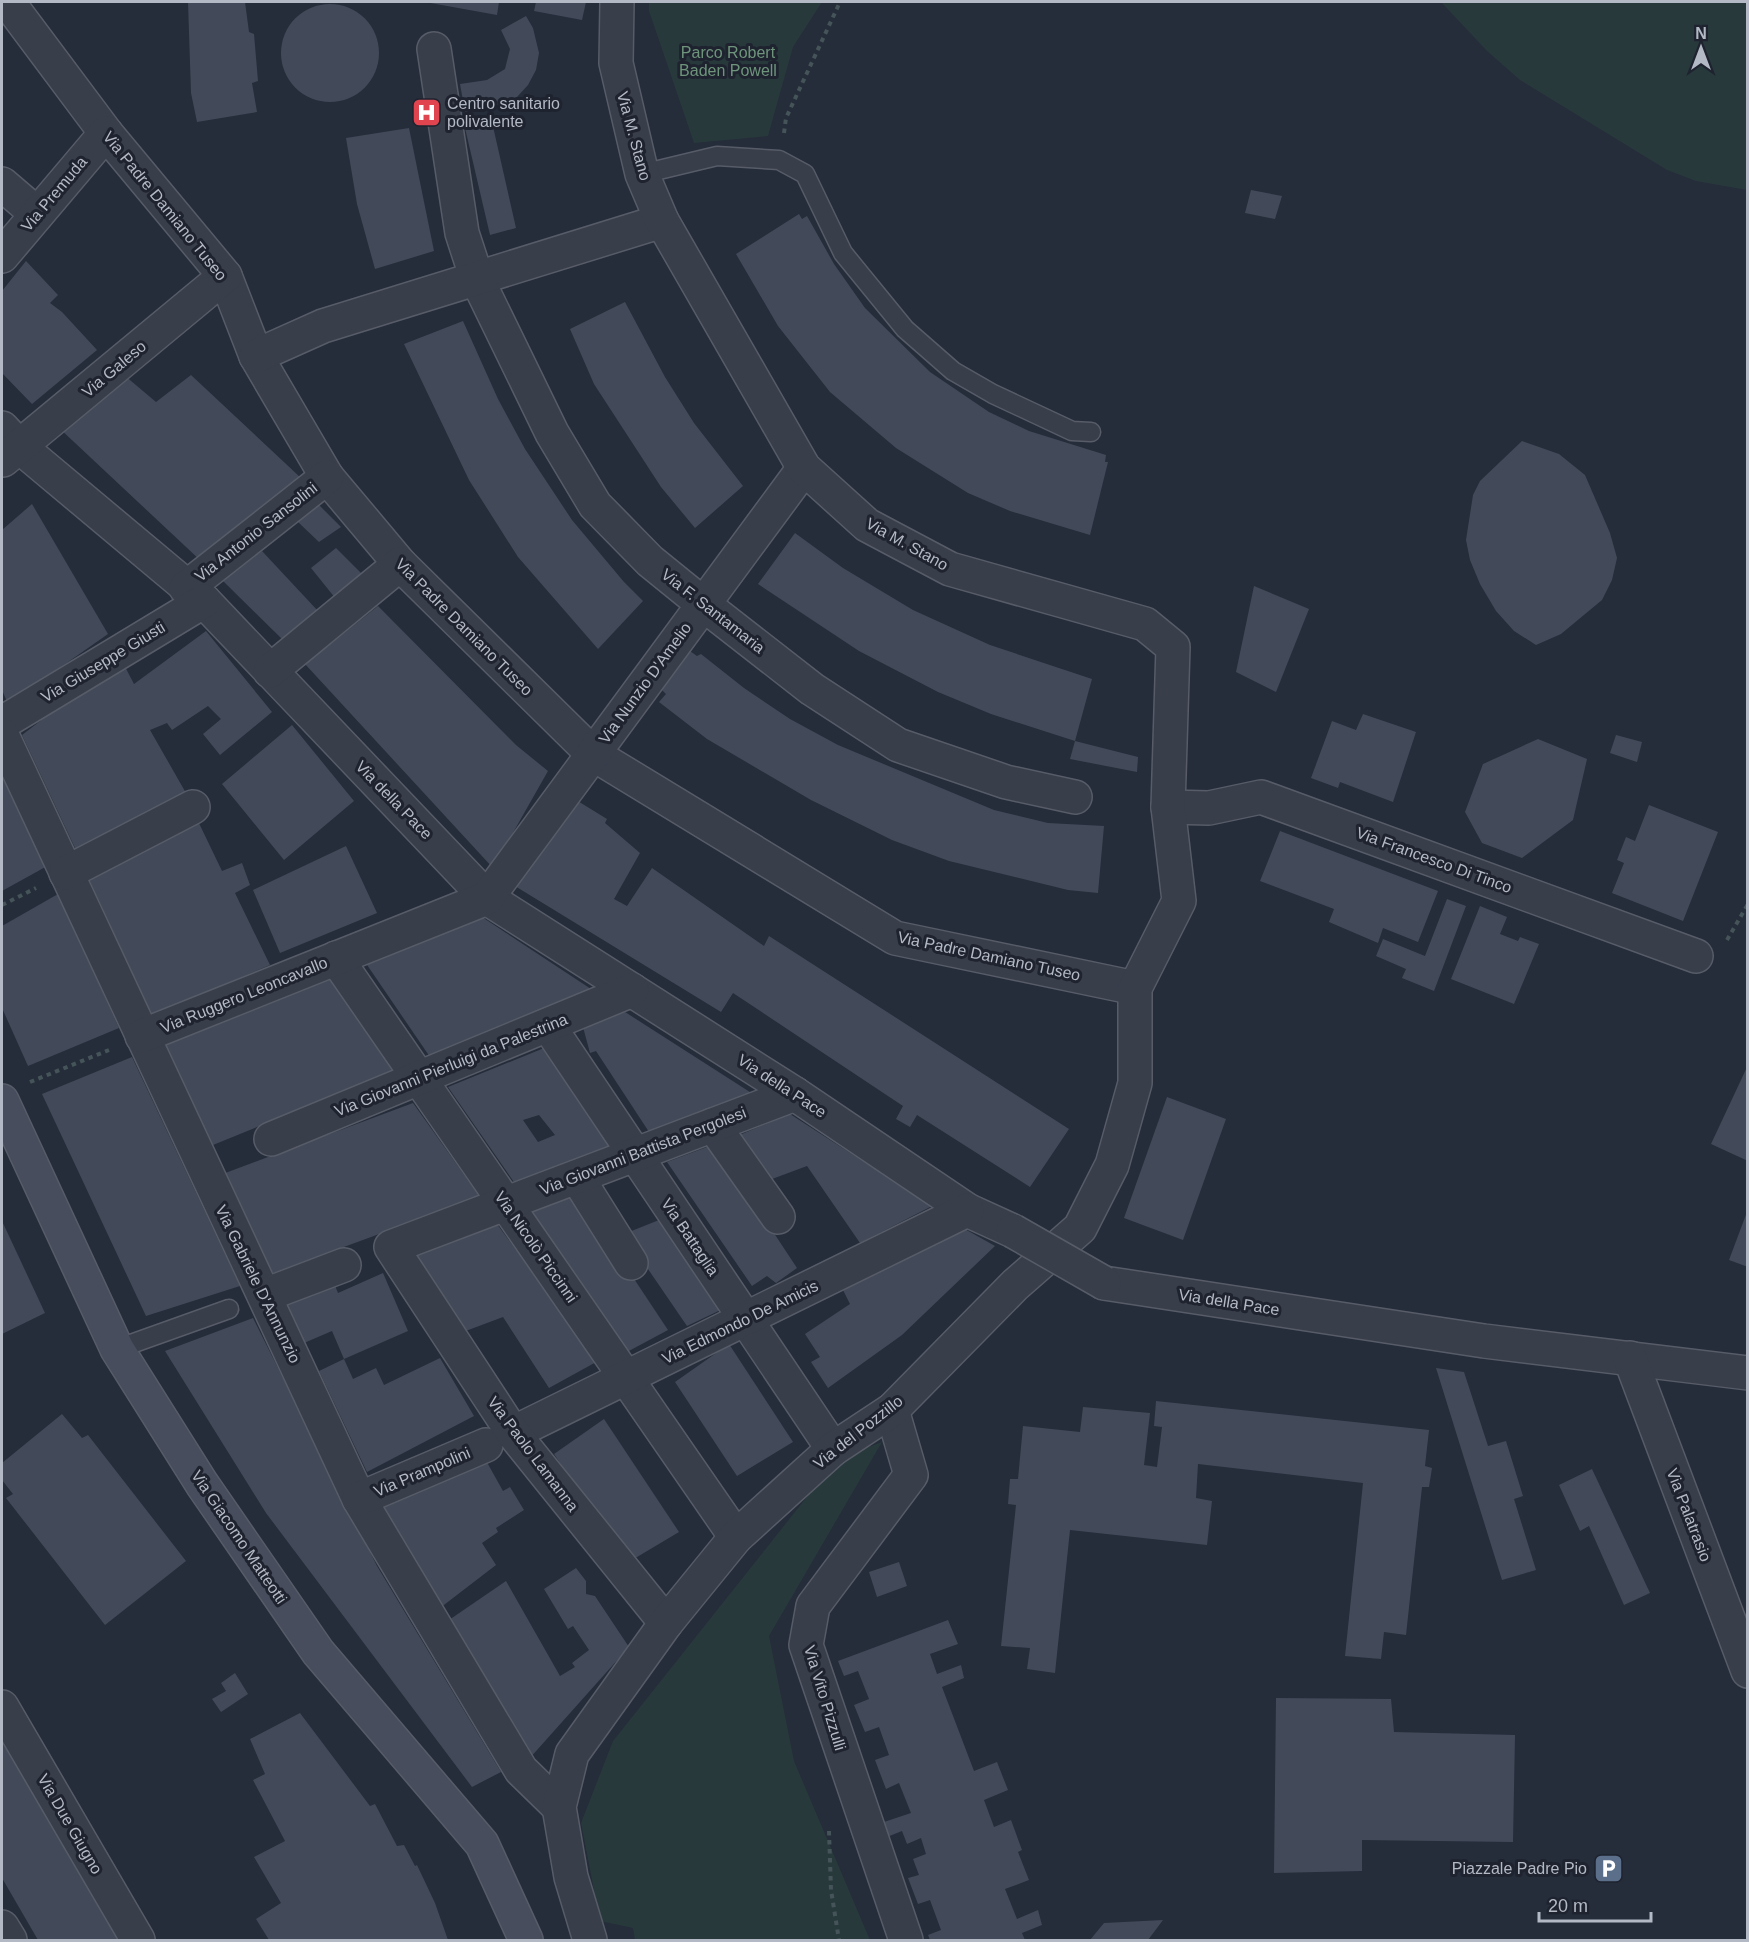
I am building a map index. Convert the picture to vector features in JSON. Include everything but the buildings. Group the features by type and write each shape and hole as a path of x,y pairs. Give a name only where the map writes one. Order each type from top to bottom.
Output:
{"street":[{"name":"Via Padre Damiano Tuseo","path":"8,2 106,133 225,276 256,356 327,477 400,564 593,754 895,938 1135,987"},
{"name":"Via M. Stano","path":"617,2 616,63 642,174 662,221 804,468 867,525 950,570 1145,624 1173,648 1168,807 1179,901 1135,987"},
{"name":"Via F. Santamaria","path":"434,49 462,233 477,279 552,433 595,505 650,561 703,604 812,689 898,746 1006,782 1075,797"},
{"name":"Via Premuda","path":"2,256 106,133"},
{"path":"2,184 37,214"},
{"path":"256,356 323,326 662,221"},
{"name":"Via Galeso","path":"8,445 225,276"},
{"name":"Via della Pace","path":"8,445 195,595 270,670 487,898 795,1094 967,1210 1013,1231 1104,1283 1484,1341 1748,1373"},
{"name":"Via Nunzio D'Amelio","path":"487,898 804,468"},
{"name":"Via Antonio Sansolini","path":"195,595 327,477"},
{"path":"270,670 400,564"},
{"name":"Via Giuseppe Giusti","path":"2,723 195,595"},
{"name":"Via Gabriele D'Annunzio","path":"2,735 359,1499 521,1770 558,1807"},
{"name":"Via Francesco Di Tinco","path":"1168,807 1209,808 1261,797 1696,956"},
{"path":"66,873 193,807"},
{"name":"Via Ruggero Leoncavallo","path":"142,1036 487,898"},
{"name":"Via Nicolò Piccinni","path":"336,958 736,1537"},
{"name":"Via del Pozzillo","path":"590,1941 571,1877 558,1807 572,1754 666,1623 736,1537 833,1449 891,1410 1015,1285 1080,1228 1112,1165 1135,1083 1135,987"},
{"name":"Via Giovanni Pierluigi da Palestrina","path":"271,1139 632,990"},
{"name":"Via Battaglia","path":"548,1025 833,1449"},
{"name":"Via Giovanni Battista Pergolesi","path":"391,1247 795,1094"},
{"name":"Via Giacomo Matteotti","path":"9,1108 117,1349 202,1484 318,1652 482,1844 526,1941"},
{"path":"713,1125 778,1217"},
{"path":"577,1177 631,1263"},
{"name":"Via Edmondo De Amicis","path":"500,1439 627,1379 967,1210"},
{"name":"Via Paolo Lamanna","path":"391,1247 500,1439 666,1623"},
{"path":"265,1295 344,1264"},
{"name":"Via Palatrasio","path":"1630,1358 1748,1671"},
{"name":"Via Vito Pizzulli","path":"891,1410 911,1475 813,1606 806,1644 906,1941"},
{"name":"Via Prampolini","path":"359,1499 500,1439"},
{"name":"Via Due Giugno","path":"2,1707 138,1941"},
{"path":"2,1927 10,1941"}],"lane":[{"path":"642,174 717,156 779,160 805,174 843,253 905,329 945,364 993,394 1072,431 1091,432"},
{"path":"117,1349 229,1310"}],"path":[{"path":"779,160 786,118 840,2"},
{"name":"Via Ruggero Leoncavallo","path":"9,1108 142,1036"}],"green space":[{"name":"Parco Robert Baden Powell","path":"649,2 822,2 793,47 768,136 694,143 649,11"},
{"path":"1441,2 1747,2 1747,190 1696,181 1667,170 1520,80 1487,51"},
{"path":"882,1442 769,1636 794,1761 870,1940 635,1940 633,1928 600,1921 581,1823 613,1741 837,1459"}],"place":[{"name":"Centro sanitario polivalente","path":"426,112"},
{"name":"Piazzale Padre Pio","path":"1608,1868"}]}
